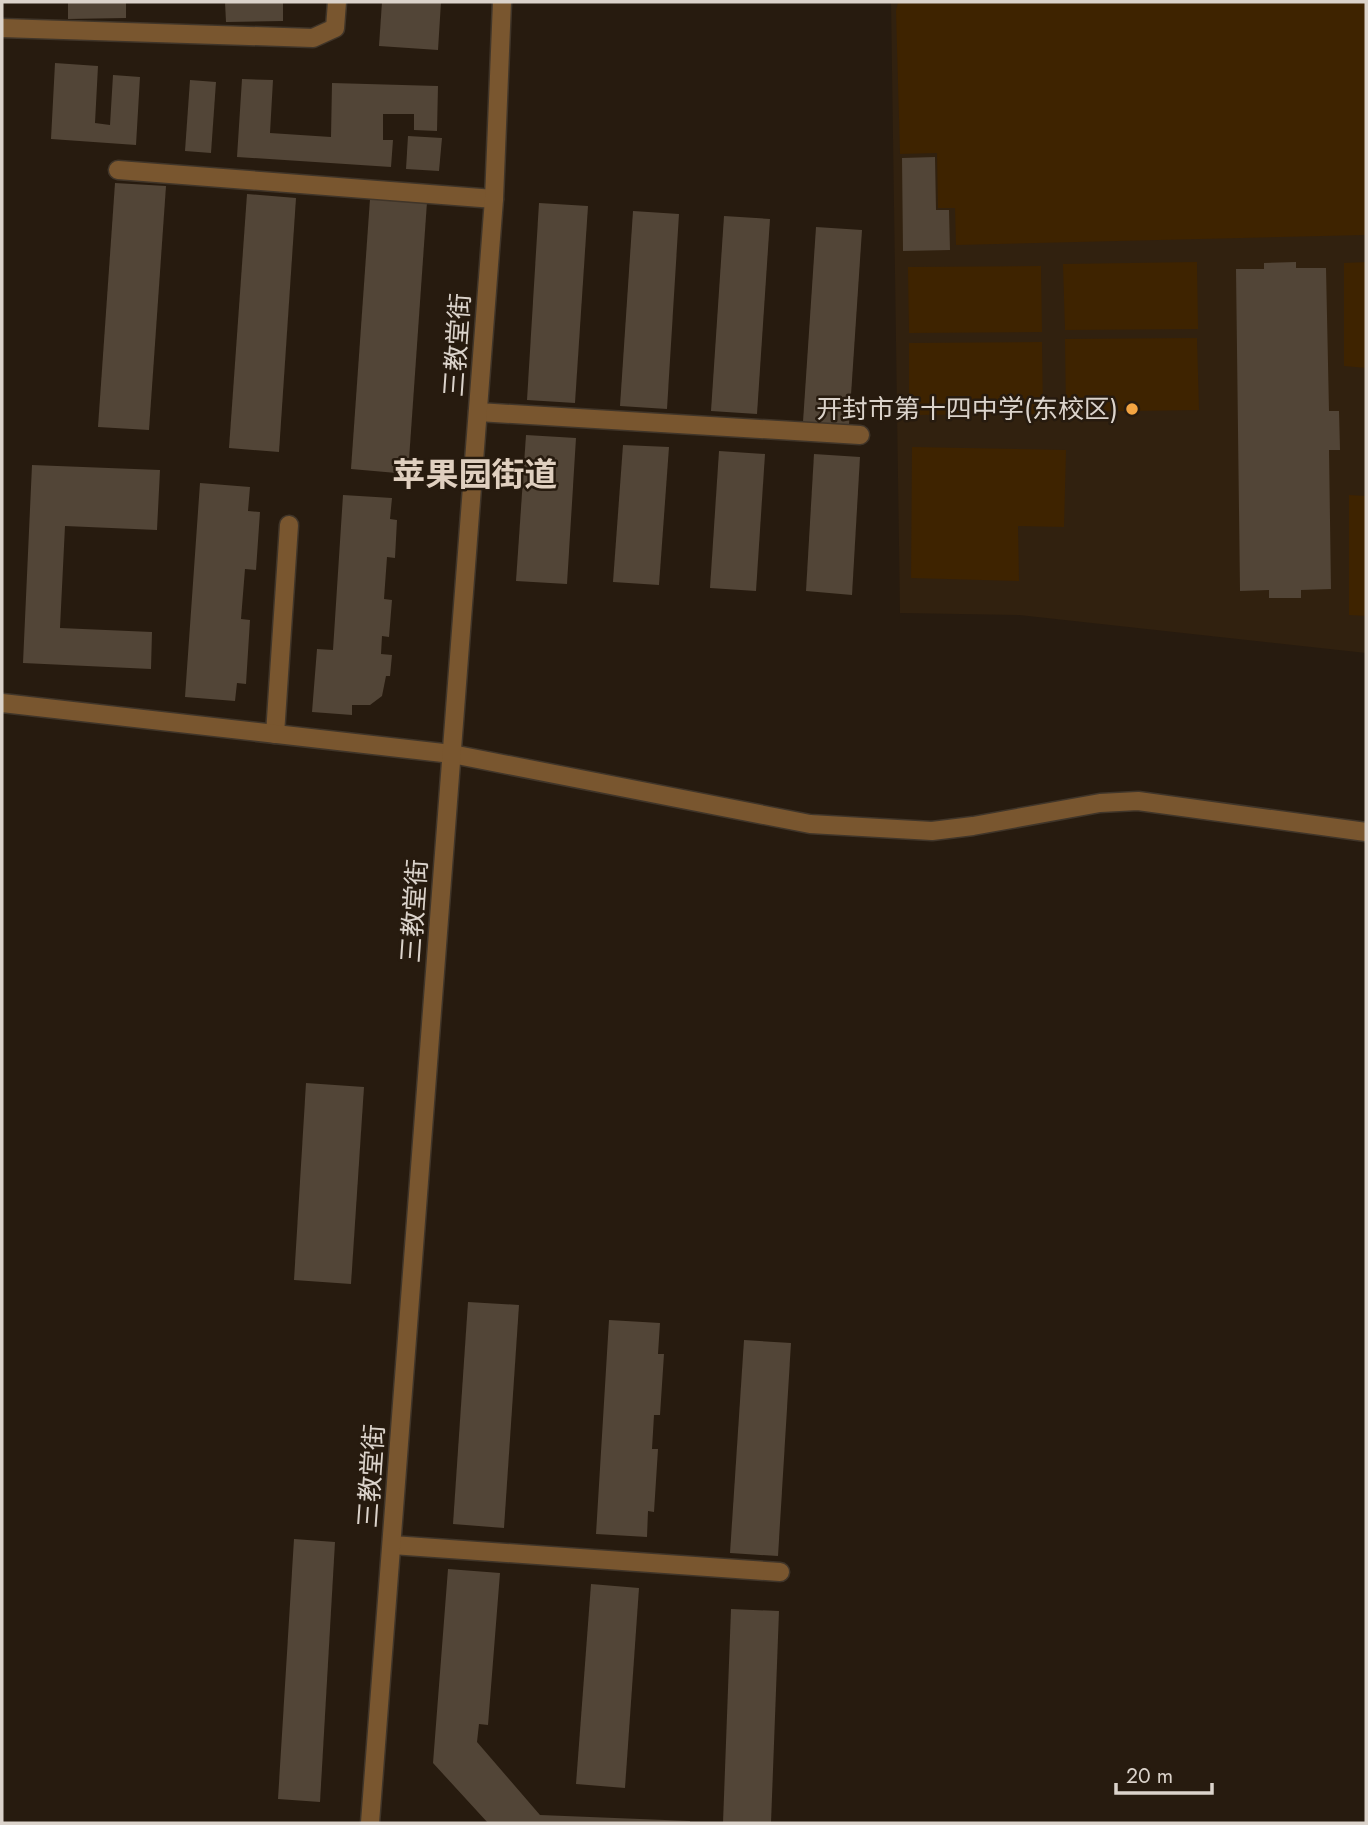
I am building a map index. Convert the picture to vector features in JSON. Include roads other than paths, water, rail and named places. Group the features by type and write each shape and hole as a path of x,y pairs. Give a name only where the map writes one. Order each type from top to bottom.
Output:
{"street":[{"path":"2,28 313,38 335,27 337,2"},
{"name":"三教堂街","path":"370,1823 494,199 502,2"},
{"path":"118,170 494,199"},
{"path":"478,412 860,435"},
{"path":"275,734 289,526"},
{"path":"2,704 452,754 810,824 932,831 1100,803 1138,800 1366,832"},
{"path":"392,1545 780,1572"}],"place":[{"name":"开封市第十四中学(东校区)","path":"1132,409"}],"district":[{"name":"苹果园街道","path":"475,474"}]}
